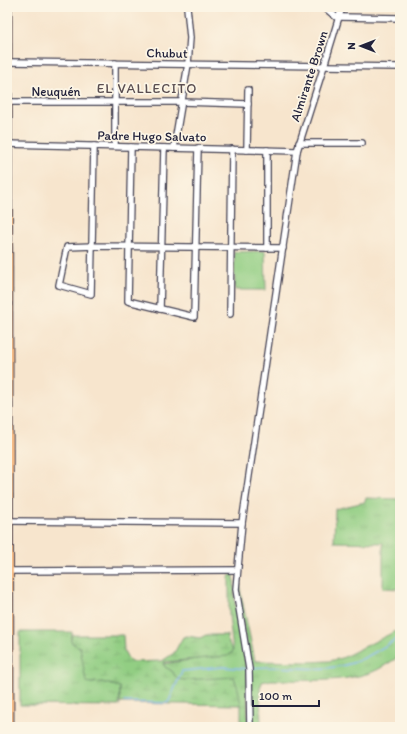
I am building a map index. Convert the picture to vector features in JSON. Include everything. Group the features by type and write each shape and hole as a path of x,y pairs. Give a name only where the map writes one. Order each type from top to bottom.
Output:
{"main road":[{"path":"8,7 8,521 10,571 10,727"}],"street":[{"path":"174,148 188,64 190,38 187,7"},
{"path":"324,7 339,18 400,18"},
{"name":"Almirante Brown","path":"250,727 249,669 236,596 242,523 297,151 342,7"},
{"name":"Chubut","path":"9,62 115,62 400,67"},
{"path":"115,62 115,146"},
{"path":"247,150 248,90"},
{"name":"Neuquén","path":"8,102 182,102 248,104"},
{"path":"299,143 362,144"},
{"name":"Padre Hugo Salvato","path":"7,145 115,146 297,151"},
{"path":"94,146 93,246 92,294 59,285 66,247 93,246 283,248"},
{"path":"131,147 128,301 194,317 198,148"},
{"path":"160,309 164,148"},
{"path":"230,314 232,149"},
{"path":"267,150 267,248"},
{"path":"8,521 242,523"},
{"path":"10,571 237,570"}],"green space":[{"path":"265,251 266,290 235,290 234,252"},
{"path":"366,498 400,499 400,589 383,588 383,543 334,542 335,509 365,502"},
{"path":"238,569 241,569 241,595 255,661 329,661 342,658 400,629 400,656 378,670 358,676 333,680 271,680 262,682 260,689 261,727 252,727 250,668 238,596"},
{"path":"231,574 234,575 235,604 247,671 248,727 241,727 241,705 185,680 177,679 172,671 163,664 231,654 233,651 229,616 229,576"},
{"path":"20,632 72,632 71,642 80,647 83,662 91,683 102,682 120,687 119,706 20,705"},
{"path":"72,635 123,635 124,651 130,662 162,661 174,653 183,637 187,636 200,638 206,635 227,635 227,639 233,651 228,656 165,662 163,664 172,671 177,679 185,680 234,677 241,705 120,703 120,687 102,682 86,682 80,647 71,642"}],"waterway":[{"path":"252,668 276,667 312,669 336,667 356,662 400,637"},
{"path":"124,702 167,703 182,671 223,667 248,669"}],"district":[{"name":"EL VALLECITO","path":"147,88"}]}
